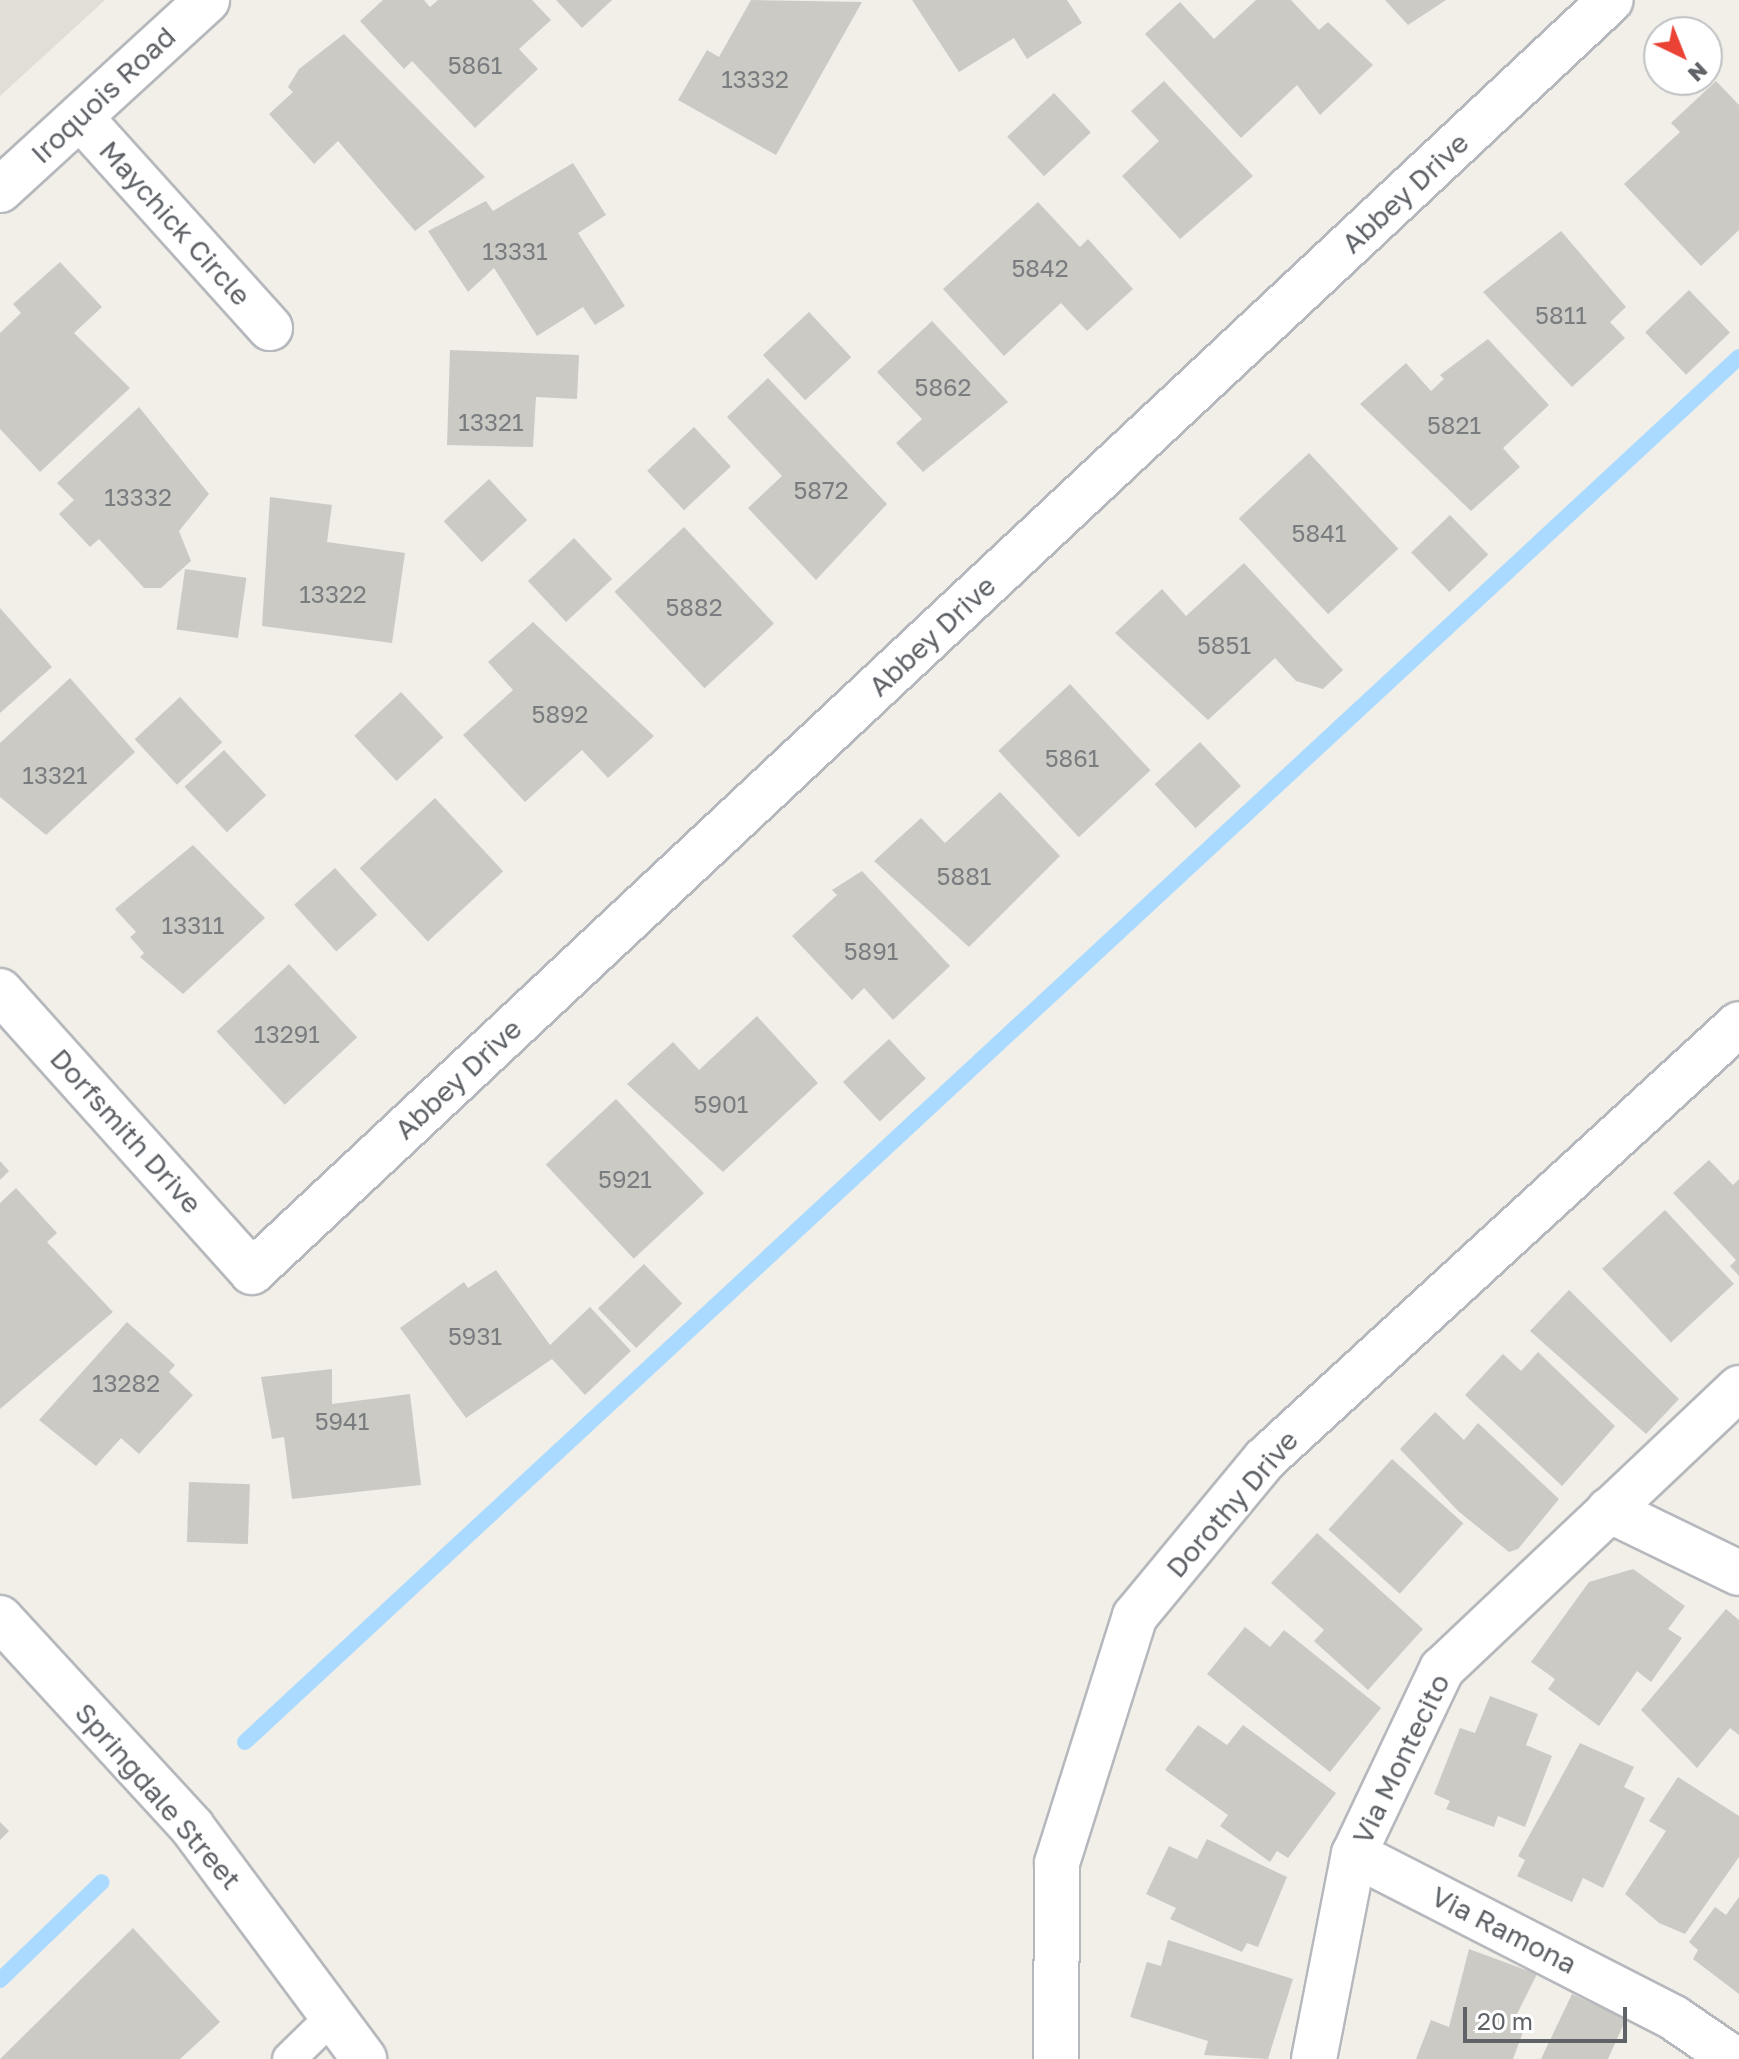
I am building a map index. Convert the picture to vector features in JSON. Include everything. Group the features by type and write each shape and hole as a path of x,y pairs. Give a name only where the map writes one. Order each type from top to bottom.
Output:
{"street":[{"name":"Iroquois Road","path":"0,190 207,0"},
{"name":"Abbey Drive","path":"252,1272 1611,0"},
{"name":"Maychick Circle","path":"80,117 270,328"},
{"name":"Dorfsmith Drive","path":"0,991 252,1272"},
{"name":"Dorothy Drive","path":"1056,2059 1057,1863 1135,1616 1265,1459 1739,1024"},
{"name":"Via Montecito","path":"1314,2059 1354,1854 1442,1669 1739,1388"},
{"path":"1609,1510 1739,1573"},
{"name":"Springdale Street","path":"0,1618 192,1827 364,2059"},
{"name":"Via Ramona","path":"1354,1854 1674,2018 1734,2059"}],"lane":[{"path":"289,2059 333,2016"}],"shaded area":[{"path":"0,0 105,0 0,96"}],"building":[{"path":"383,0 424,0 430,7 438,0 532,0 551,20 519,49 538,69 475,128 412,61 404,69 360,21"},
{"path":"556,0 612,0 582,28"},
{"path":"751,0 862,2 776,155 678,100 707,50 719,57"},
{"path":"912,0 1067,0 1082,23 1027,59 1014,38 959,72"},
{"path":"1256,0 1291,0 1319,30 1328,22 1373,65 1320,115 1297,85 1241,138 1145,34 1180,2 1214,39"},
{"path":"1385,0 1446,0 1408,25"},
{"path":"344,34 485,177 415,231 338,141 314,164 269,114 293,92 288,87 299,69"},
{"path":"1164,81 1253,176 1180,239 1122,176 1159,141 1131,111"},
{"path":"1723,88 1739,105 1739,230 1701,266 1624,184 1680,132 1671,123 1700,96 1723,96"},
{"path":"1054,93 1091,132 1044,176 1007,137"},
{"path":"573,163 606,215 578,233 625,306 595,325 583,307 537,336 494,268 468,292 428,231 486,201 493,211"},
{"path":"1038,202 1080,247 1088,239 1133,289 1087,331 1061,303 1004,356 943,289"},
{"path":"1561,231 1626,307 1610,322 1625,338 1572,387 1483,292"},
{"path":"60,262 102,307 74,333 130,388 40,472 0,429 0,333 21,313 13,304"},
{"path":"1689,290 1730,332 1686,375 1645,332"},
{"path":"809,312 851,357 805,400 763,355"},
{"path":"932,321 1008,402 923,472 896,443 922,419 877,372"},
{"path":"1488,339 1549,405 1503,448 1520,467 1471,511 1360,404 1406,363 1431,391 1444,379 1440,375"},
{"path":"450,350 579,355 577,399 536,397 533,447 447,445"},
{"path":"768,378 887,504 816,580 748,508 782,476 727,417"},
{"path":"139,407 209,494 179,531 191,561 161,588 144,588 99,539 90,547 59,514 74,500 57,483"},
{"path":"694,427 731,466 684,510 647,471"},
{"path":"1309,453 1398,549 1328,614 1239,518"},
{"path":"489,479 527,520 482,562 444,521"},
{"path":"270,497 332,505 327,542 405,553 392,643 262,626"},
{"path":"1450,515 1488,555 1449,592 1411,553"},
{"path":"684,527 774,624 705,688 615,592"},
{"path":"574,538 612,579 566,622 528,581"},
{"path":"1244,563 1343,670 1323,689 1296,681 1275,658 1208,720 1115,633 1162,589 1186,616"},
{"path":"185,569 246,578 238,638 177,629"},
{"path":"0,608 52,667 0,713"},
{"path":"533,622 654,736 608,778 582,750 525,802 463,735 513,690 488,662"},
{"path":"70,678 135,752 46,835 0,797 0,743"},
{"path":"1070,684 1150,770 1079,837 998,751"},
{"path":"401,692 443,737 396,781 354,736"},
{"path":"180,697 222,742 177,785 135,739"},
{"path":"1200,742 1241,786 1196,828 1155,784"},
{"path":"224,750 266,795 227,832 185,787"},
{"path":"1000,792 1060,856 969,947 874,861 921,818 945,843"},
{"path":"435,798 503,871 428,941 360,868"},
{"path":"193,845 265,918 183,994 140,957 144,953 130,937 136,932 115,909"},
{"path":"335,868 377,915 336,952 294,905"},
{"path":"862,871 950,966 893,1020 864,988 852,1000 792,936 837,895 832,890"},
{"path":"289,964 357,1037 285,1105 217,1032"},
{"path":"757,1016 818,1083 723,1172 627,1084 673,1042 699,1070"},
{"path":"889,1039 926,1078 880,1121 843,1082"},
{"path":"616,1099 704,1193 634,1259 546,1164"},
{"path":"1709,1160 1733,1185 1739,1179 1739,1276 1730,1266 1736,1260 1673,1193"},
{"path":"0,1161 9,1171 0,1180"},
{"path":"16,1188 57,1233 47,1242 113,1312 0,1409 0,1203"},
{"path":"1665,1210 1734,1284 1671,1343 1602,1269"},
{"path":"644,1264 682,1304 636,1348 598,1308"},
{"path":"496,1270 550,1345 590,1307 631,1351 585,1395 552,1359 466,1418 400,1328 464,1282 468,1288"},
{"path":"1569,1290 1679,1399 1646,1434 1530,1331"},
{"path":"127,1322 175,1365 169,1372 193,1395 139,1454 121,1438 96,1466 39,1420"},
{"path":"1538,1352 1615,1426 1562,1486 1465,1395 1503,1354 1521,1371"},
{"path":"332,1369 332,1404 410,1394 421,1485 292,1499 284,1437 272,1439 261,1377"},
{"path":"1435,1412 1464,1440 1478,1423 1559,1499 1518,1549 1509,1552 1458,1511 1400,1449"},
{"path":"1392,1459 1463,1523 1400,1594 1328,1530"},
{"path":"189,1482 250,1484 248,1544 187,1542"},
{"path":"1317,1533 1423,1629 1368,1690 1314,1641 1324,1630 1271,1583"},
{"path":"1633,1569 1685,1606 1668,1629 1682,1638 1651,1682 1637,1671 1599,1726 1548,1689 1555,1679 1531,1662 1589,1582"},
{"path":"1726,1609 1739,1620 1739,1735 1730,1728 1697,1768 1641,1710"},
{"path":"1245,1627 1270,1647 1284,1630 1381,1708 1330,1772 1207,1674"},
{"path":"1490,1696 1538,1714 1526,1745 1552,1756 1525,1827 1498,1816 1494,1827 1446,1809 1450,1801 1434,1794 1460,1728 1475,1733"},
{"path":"1198,1725 1227,1745 1243,1725 1336,1793 1288,1858 1277,1851 1270,1862 1220,1826 1228,1815 1165,1770"},
{"path":"1580,1743 1634,1767 1624,1787 1645,1798 1603,1888 1583,1878 1572,1902 1517,1876 1525,1860 1518,1856"},
{"path":"1678,1777 1739,1816 1739,1857 1685,1934 1659,1923 1625,1894 1666,1831 1649,1821"},
{"path":"0,1822 9,1831 0,1840"},
{"path":"1207,1839 1287,1877 1258,1947 1247,1943 1242,1952 1170,1919 1176,1908 1146,1894 1169,1846 1197,1859"},
{"path":"1739,1897 1739,1994 1693,1959 1698,1950 1689,1942 1715,1907 1726,1915"},
{"path":"133,1928 220,2022 180,2059 0,2059"},
{"path":"1168,1940 1293,1979 1268,2059 1204,2055 1208,2041 1130,2017 1147,1962 1161,1966"},
{"path":"1469,1949 1537,1974 1510,2028 1523,2032 1513,2059 1416,2059 1431,2020 1449,2027"},
{"path":"1572,1994 1626,2019 1608,2059 1541,2059"}],"waterway":[{"path":"245,1742 1739,357"},
{"path":"0,1980 102,1882"}]}
